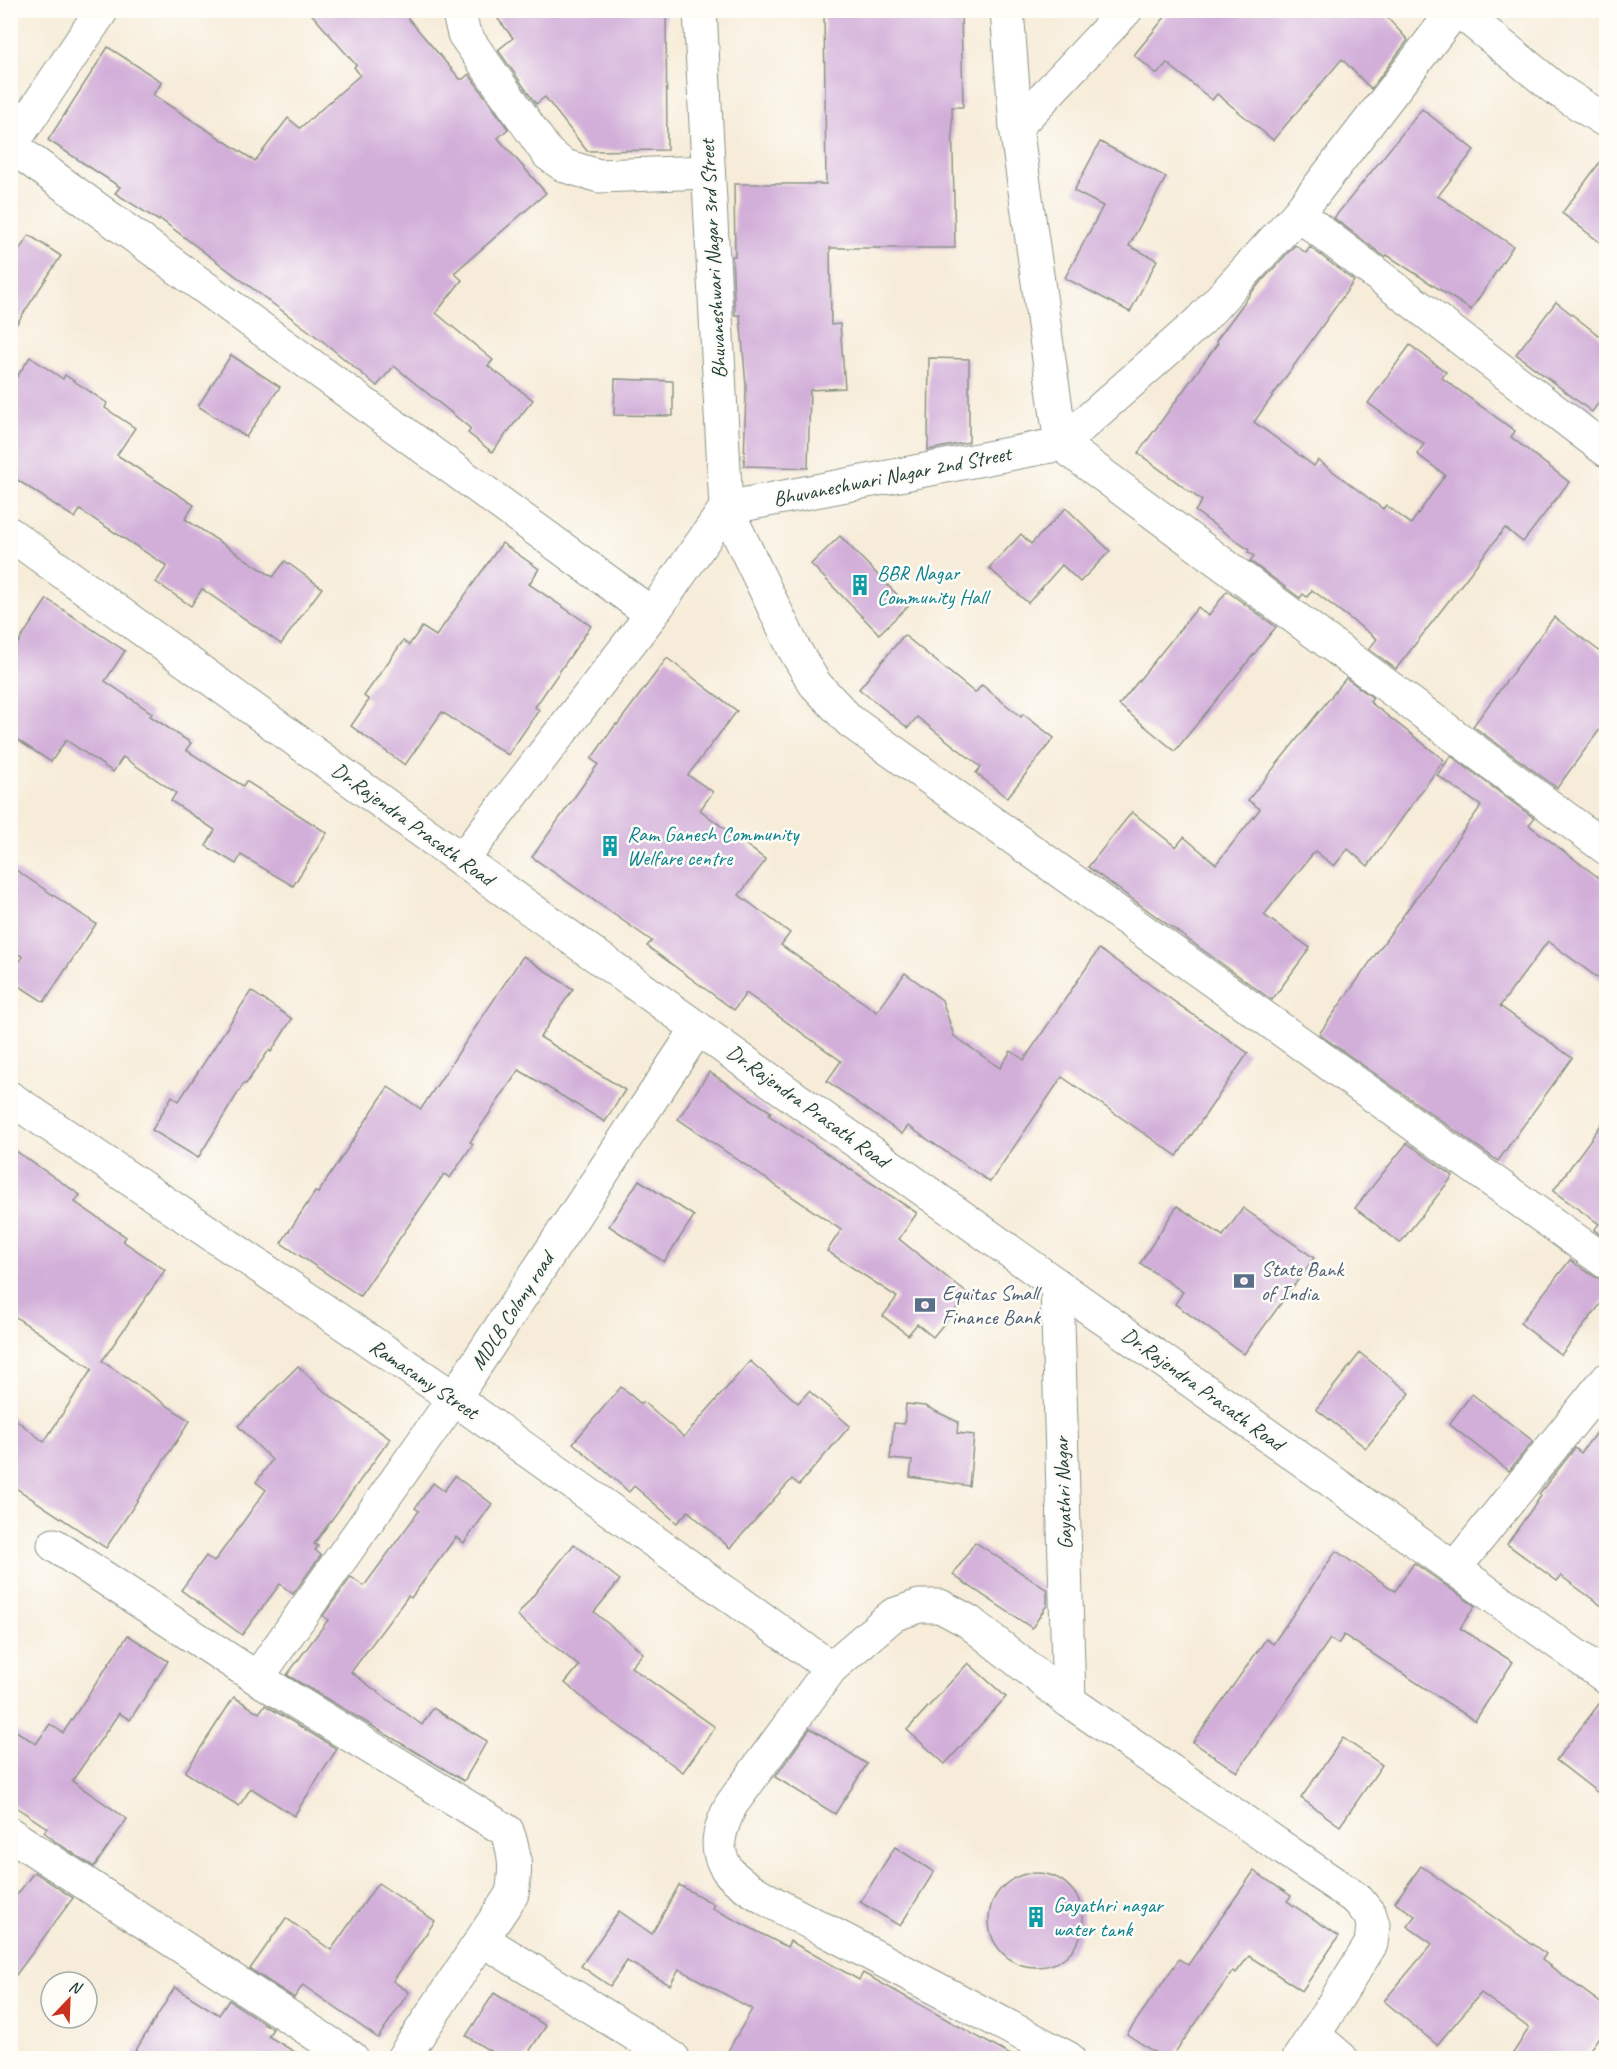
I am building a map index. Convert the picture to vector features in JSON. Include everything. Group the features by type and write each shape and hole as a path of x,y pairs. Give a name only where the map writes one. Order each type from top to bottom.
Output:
{"street":[{"path":"102,10 11,146 652,614"},
{"path":"438,10 461,22 548,154 565,166 599,176 708,172"},
{"name":"Bhuvaneshwari Nagar 3rd Street","path":"700,10 726,508"},
{"path":"1007,10 1016,127 1061,444 1606,848"},
{"path":"1016,127 1126,10"},
{"path":"1061,444 1200,321 1298,214 1457,10 1553,87 1606,121"},
{"path":"1298,214 1606,450"},
{"name":"Bhuvaneshwari Nagar 2nd Street","path":"726,508 1061,444"},
{"path":"462,860 652,614 726,508 793,647 815,684 850,721 1606,1262"},
{"name":"Dr.Rajendra Prasath Road","path":"10,534 462,860 1606,1677"},
{"name":"MDLB Colony road","path":"257,1678 454,1398 699,1028"},
{"name":"Ramasamy Street","path":"10,1098 454,1398 831,1668"},
{"name":"Gayathri Nagar","path":"1057,1285 1069,1701"},
{"path":"1454,1569 1606,1380"},
{"path":"54,1545 257,1678 507,1831 513,1847 516,1866 512,1894 403,2058"},
{"path":"1068,2058 749,1888 727,1870 718,1849 720,1830 731,1805 831,1668 893,1615 919,1606 940,1606 968,1621 1069,1701 1358,1900 1370,1915 1371,1944 1306,2047 1341,2058"},
{"path":"10,1834 352,2058"},
{"path":"483,1940 674,2058"}],"building":[{"path":"308,10 401,10 460,79 469,74 508,129 498,138 546,193 454,273 462,280 436,313 493,360 488,366 533,400 492,452 468,433 471,429 394,366 377,386 325,343 160,219 159,221 115,193 120,187 48,140 108,47 162,82 153,95 255,161 288,118 300,128 360,75 354,67 356,65"},
{"path":"491,10 666,10 667,150 587,151 545,97 536,104 498,50 513,38"},
{"path":"824,10 961,10 963,107 952,107 955,248 830,248 831,325 840,324 845,388 810,390 808,468 744,466 746,386 740,315 735,315 732,256 735,256 734,184 826,184"},
{"path":"1380,10 1408,40 1371,89 1342,59 1273,140 1217,94 1212,100 1167,63 1157,74 1134,55 1170,11"},
{"path":"1422,109 1474,150 1438,196 1513,246 1471,310 1387,255 1385,257 1334,218"},
{"path":"1100,142 1166,177 1129,246 1157,260 1130,312 1065,278 1103,206 1074,191"},
{"path":"1606,154 1606,247 1562,213"},
{"path":"29,235 61,256 10,334 10,264"},
{"path":"1295,245 1306,253 1310,247 1354,281 1254,422 1314,466 1318,460 1383,509 1386,505 1411,524 1445,475 1417,454 1424,444 1368,403 1410,345 1446,372 1442,378 1515,431 1511,437 1569,482 1523,542 1505,528 1396,669 1369,649 1377,639 1312,590 1307,597 1303,594 1300,598 1250,561 1254,556 1248,552 1249,550 1195,511 1202,501 1138,453 1218,343 1216,341 1251,293"},
{"path":"1556,302 1606,341 1606,393 1592,412 1516,354"},
{"path":"231,355 280,387 246,437 198,406"},
{"path":"30,357 63,379 65,375 107,403 105,408 135,428 117,455 194,505 185,519 273,577 285,561 322,588 281,644 202,589 191,606 156,582 167,566 80,510 75,518 10,475 10,387"},
{"path":"929,358 969,359 969,442 928,450"},
{"path":"615,379 673,381 673,416 614,415"},
{"path":"1066,508 1110,551 1080,582 1062,565 1028,603 989,568 1021,534 1031,544"},
{"name":"BBR Nagar Community Hall","path":"840,536 908,606 879,634 811,564"},
{"path":"502,543 539,569 529,584 591,626 535,707 539,710 508,755 442,712 405,765 351,726 369,700 364,696 403,641 409,645 422,627 436,636"},
{"path":"1227,591 1276,627 1175,751 1119,705 1198,607 1208,616"},
{"path":"47,599 125,651 105,681 152,713 150,716 191,743 186,750 243,786 246,781 327,833 293,886 241,855 236,864 206,846 215,830 171,801 176,793 123,757 113,772 66,740 51,762 10,735 10,655"},
{"path":"1554,617 1606,656 1606,721 1557,788 1473,726"},
{"path":"904,635 975,693 982,685 1021,717 1023,714 1054,738 1007,798 976,773 981,767 917,717 908,728 859,689"},
{"path":"667,658 737,711 688,775 713,792 700,810 766,860 739,895 790,933 781,945 877,1012 905,973 942,1000 954,1036 1000,1068 1011,1051 1024,1060 1099,949 1248,1053 1177,1156 1062,1077 990,1182 908,1126 902,1134 827,1081 841,1061 746,993 734,1010 647,946 652,941 532,857 598,764 591,759"},
{"path":"1346,678 1373,698 1370,702 1444,760 1368,866 1348,849 1334,866 1315,851 1264,915 1310,948 1272,1000 1088,867 1132,812 1176,847 1184,837 1216,864 1260,809 1248,800"},
{"path":"1451,756 1534,818 1529,825 1606,883 1606,984 1548,941 1500,1006 1572,1058 1498,1161 1319,1034 1481,806 1437,775"},
{"path":"10,866 96,924 44,1002 10,980 10,975 23,957 10,949"},
{"path":"523,956 573,989 540,1037 625,1090 605,1122 519,1070 470,1142 473,1144 450,1178 444,1174 360,1296 281,1243 315,1192 318,1193 388,1087 421,1109"},
{"path":"251,991 292,1019 271,1052 269,1050 246,1084 244,1083 198,1158 152,1130 172,1096 179,1101"},
{"path":"709,1072 771,1112 768,1115 917,1213 899,1239 968,1294 933,1337 917,1324 908,1335 883,1316 897,1297 827,1251 841,1230 678,1119"},
{"path":"1606,1118 1606,1239 1594,1230 1599,1224 1553,1191"},
{"path":"1407,1143 1453,1176 1400,1243 1355,1208"},
{"path":"10,1147 80,1195 75,1202 126,1237 123,1241 165,1270 102,1361 190,1421 106,1548 10,1484 10,1415 44,1442 92,1369 10,1313"},
{"path":"639,1180 694,1216 664,1262 609,1226"},
{"name":"State Bank of India","path":"1177,1206 1223,1236 1243,1208 1314,1258 1244,1354 1175,1304 1183,1292 1140,1263"},
{"path":"1570,1260 1595,1277 1606,1280 1606,1297 1561,1355 1520,1323"},
{"path":"1360,1353 1410,1393 1366,1448 1316,1409"},
{"path":"750,1361 798,1403 809,1391 850,1426 799,1485 792,1479 730,1548 688,1511 677,1523 634,1486 629,1492 573,1443 621,1387 641,1404 643,1402 684,1437"},
{"path":"298,1366 324,1391 390,1439 314,1544 318,1546 315,1550 321,1555 293,1594 280,1584 242,1635 181,1590 206,1556 214,1562 266,1490 256,1482 272,1460 238,1426"},
{"path":"1472,1394 1533,1441 1509,1471 1449,1424"},
{"path":"906,1404 925,1406 958,1422 957,1433 974,1435 969,1486 910,1477 912,1461 890,1459 894,1423 904,1424"},
{"path":"1606,1419 1606,1609 1561,1576 1557,1581 1507,1544 1541,1496 1539,1494 1575,1448 1581,1453"},
{"path":"455,1476 492,1504 464,1543 456,1537 411,1598 408,1596 351,1672 422,1725 433,1708 487,1741 464,1781 287,1675 328,1620 323,1616 351,1577 364,1586 419,1511 415,1508 433,1483 444,1491"},
{"path":"975,1542 1047,1590 1047,1605 1032,1628 953,1575"},
{"path":"574,1544 620,1580 594,1612 643,1653 631,1667 715,1727 683,1772 598,1711 565,1683 579,1666 517,1616"},
{"path":"1336,1551 1395,1591 1414,1563 1475,1606 1460,1628 1513,1662 1475,1721 1344,1635 1338,1644 1330,1639 1237,1772 1193,1742 1266,1639 1273,1644"},
{"path":"128,1635 168,1661 130,1720 119,1713 72,1781 127,1819 94,1867 56,1842 44,1832 47,1828 10,1803 10,1727 36,1744 50,1724 63,1733"},
{"path":"968,1663 1006,1697 945,1764 907,1730"},
{"path":"1606,1695 1606,1799 1556,1760"},
{"path":"234,1697 259,1713 265,1705 337,1749 294,1816 251,1788 239,1806 185,1772"},
{"path":"810,1728 867,1764 835,1814 775,1777"},
{"path":"1343,1738 1382,1765 1340,1826 1301,1798"},
{"path":"895,1847 934,1872 900,1926 860,1902"},
{"path":"1421,1866 1546,1954 1542,1960 1606,2007 1606,2027 1584,2058 1510,2058 1529,2028 1481,1993 1437,2045 1384,2001 1432,1944 1407,1926 1415,1916 1395,1902"},
{"path":"1254,1871 1291,1896 1287,1901 1339,1936 1302,1991 1249,1956 1236,1973 1233,1971 1171,2058 1163,2058 1127,2034 1179,1959 1188,1965"},
{"path":"34,1872 73,1898 10,1983 10,1904"},
{"name":"Gayathri nagar water tank","path":"1036,1873 1054,1877 1069,1887 1079,1902 1083,1920 1079,1938 1069,1953 1054,1963 1036,1967 1018,1963 1003,1953 993,1938 989,1920 993,1902 1003,1887 1018,1877"},
{"path":"378,1883 435,1921 393,1981 409,1992 378,2038 303,1985 294,1998 250,1969 286,1918 331,1950"},
{"path":"679,1885 714,1904 712,1908 787,1947 790,1941 859,1980 863,1973 1016,2058 724,2058 752,2009 679,1969 670,1985 627,1961 610,1986 581,1966 619,1911 652,1934"},
{"path":"175,1987 219,2015 229,2000 273,2029 268,2036 305,2058 131,2058"},
{"path":"494,1993 546,2026 525,2058 501,2058 466,2036"}],"place":[{"name":"BBR Nagar Community Hall","path":"860,585"},
{"name":"Ram Ganesh Community Welfare centre","path":"610,846"},
{"name":"State Bank of India","path":"1244,1281"},
{"name":"Equitas Small Finance Bank","path":"925,1305"},
{"name":"Gayathri nagar water tank","path":"1036,1917"}]}
